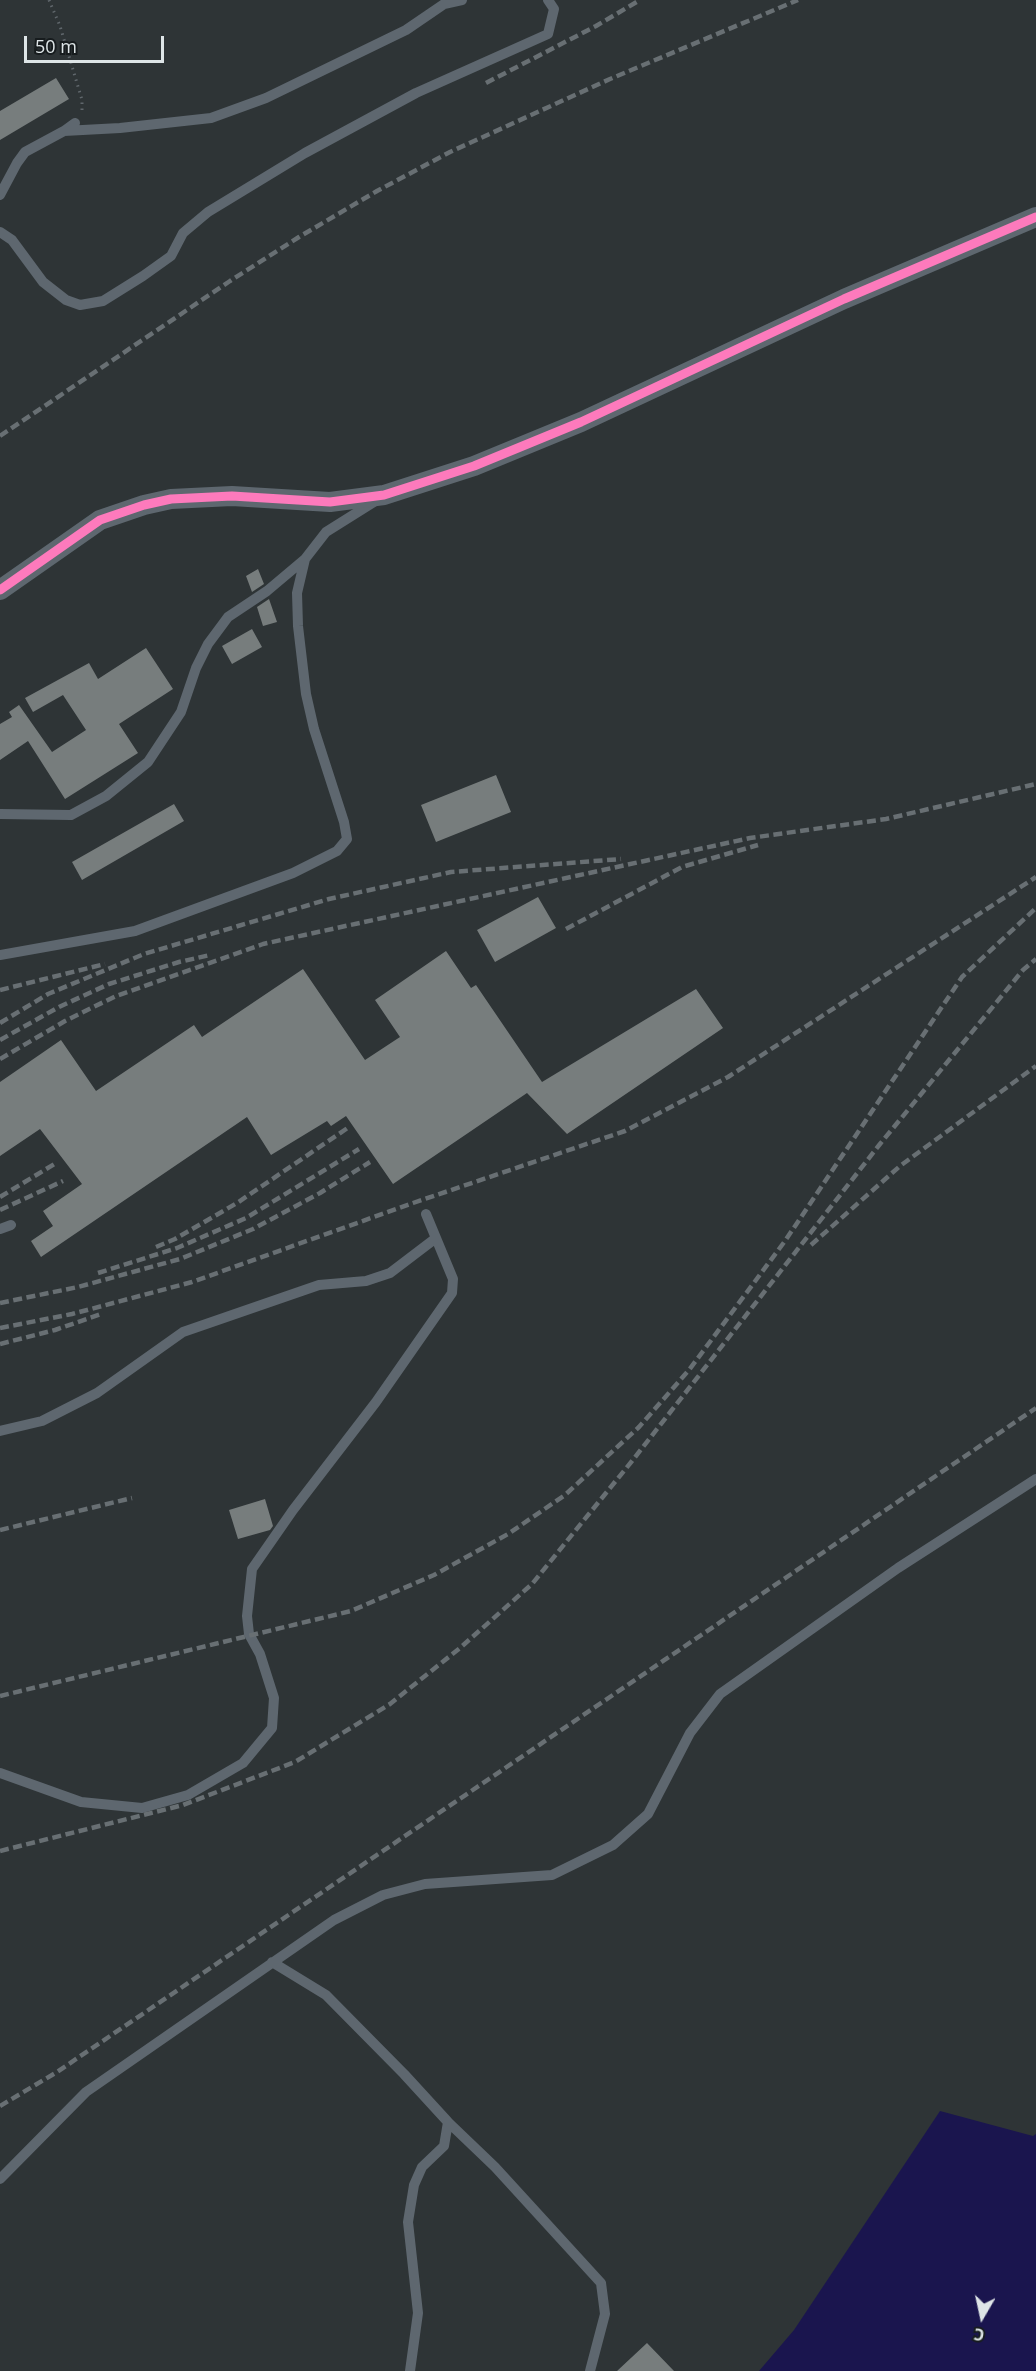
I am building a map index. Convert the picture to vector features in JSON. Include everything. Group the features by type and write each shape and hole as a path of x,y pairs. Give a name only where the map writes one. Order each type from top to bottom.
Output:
{"street":[{"path":"0,590 100,520 144,505 171,499 232,496 330,502 384,495 474,466 581,422 844,299 1036,217"}],"lane":[{"path":"64,130 120,128 211,118 266,98 406,30 444,4 462,0"},
{"path":"0,232 12,240 43,282 66,300 80,305 103,301 171,256 183,233 208,212 295,159 416,93 548,34 554,9 548,0"},
{"path":"0,195 25,153 75,123"},
{"path":"0,814 71,815 106,796 148,762 181,712 196,668 208,644 228,617 267,591 305,559 327,532 384,495"},
{"path":"0,955 135,932 293,873 337,851 347,839 344,822 314,729 306,694 298,626 297,593 305,559"},
{"path":"0,1773 81,1802 142,1808 188,1795 243,1763 272,1728 274,1698 260,1654 249,1634 247,1616 252,1569 292,1510 376,1402 452,1293 453,1279 426,1214"},
{"path":"0,1431 42,1421 97,1393 183,1332 319,1285 374,1279 390,1273 436,1238"},
{"path":"0,2179 86,2092 334,1920 383,1895 424,1884 493,1881 552,1875 613,1845 648,1814 690,1733 720,1694 898,1568 1036,1479"},
{"path":"272,1962 326,1995 448,2122 495,2167 601,2283 605,2313 590,2371"},
{"path":"410,2371 418,2313 408,2222 414,2185 422,2167 444,2146 448,2122"}],"path":[{"path":"50,0 82,100 82,116 75,123"}],"shaded area":[{"path":"940,2111 1033,2136 1036,2134 1036,2371 759,2371 794,2330"}],"building":[{"path":"56,78 69,99 0,140 0,111"},
{"path":"258,569 264,584 252,592 246,576"},
{"path":"269,599 277,622 263,626 257,607"},
{"path":"252,629 262,647 232,664 222,646"},
{"path":"146,648 173,689 119,724 138,753 65,799 28,741 0,760 0,724 12,717 9,712 19,705 52,752 86,730 63,695 33,712 25,698 89,663 98,679"},
{"path":"496,775 511,812 436,842 421,805"},
{"path":"174,804 184,821 82,880 72,862"},
{"path":"538,897 556,928 495,962 477,930"},
{"path":"446,951 471,988 476,985 542,1082 696,989 723,1028 567,1134 527,1093 393,1184 346,1116 331,1126 327,1121 271,1155 247,1117 41,1257 31,1241 53,1226 43,1211 82,1184 40,1129 0,1156 0,1082 61,1040 96,1091 194,1025 202,1037 303,969 365,1060 400,1037 375,1000"},
{"path":"265,1499 273,1526 270,1530 238,1539 229,1510"},
{"path":"647,2343 674,2371 617,2371"}],"railway":[{"path":"486,83 596,26 640,0"},
{"path":"0,436 230,281 377,191 450,152 610,79 798,0"},
{"path":"0,1059 65,1021 116,996 263,944 750,838 886,819 1036,784"},
{"path":"566,929 682,867 758,845"},
{"path":"0,1023 48,994 144,954 329,899 451,872 621,859"},
{"path":"0,1328 72,1314 192,1282 413,1203 625,1131 728,1077 1036,877"},
{"path":"0,1696 351,1611 434,1575 508,1534 565,1495 639,1427 689,1370 785,1241 962,977 1036,908"},
{"path":"0,1040 59,1007 109,984 179,962 210,955"},
{"path":"0,1851 183,1805 295,1762 390,1704 460,1648 532,1584 632,1461 880,1144 1023,970 1036,959"},
{"path":"0,990 105,964"},
{"path":"811,1245 900,1166 1036,1066"},
{"path":"156,1247 175,1239 237,1203 349,1127"},
{"path":"98,1273 177,1248 246,1218 359,1149"},
{"path":"0,1303 78,1287 180,1259 253,1229 320,1193 370,1162"},
{"path":"0,1197 56,1163"},
{"path":"0,1210 63,1181"},
{"path":"0,1344 55,1330 101,1314"},
{"path":"0,2106 57,2072 1036,1408"},
{"path":"0,1530 132,1498"}],"cycle path":[{"path":"0,590 100,520 144,505 171,499 232,496 330,502 384,495 474,466 581,422 844,299 1036,217"}]}
